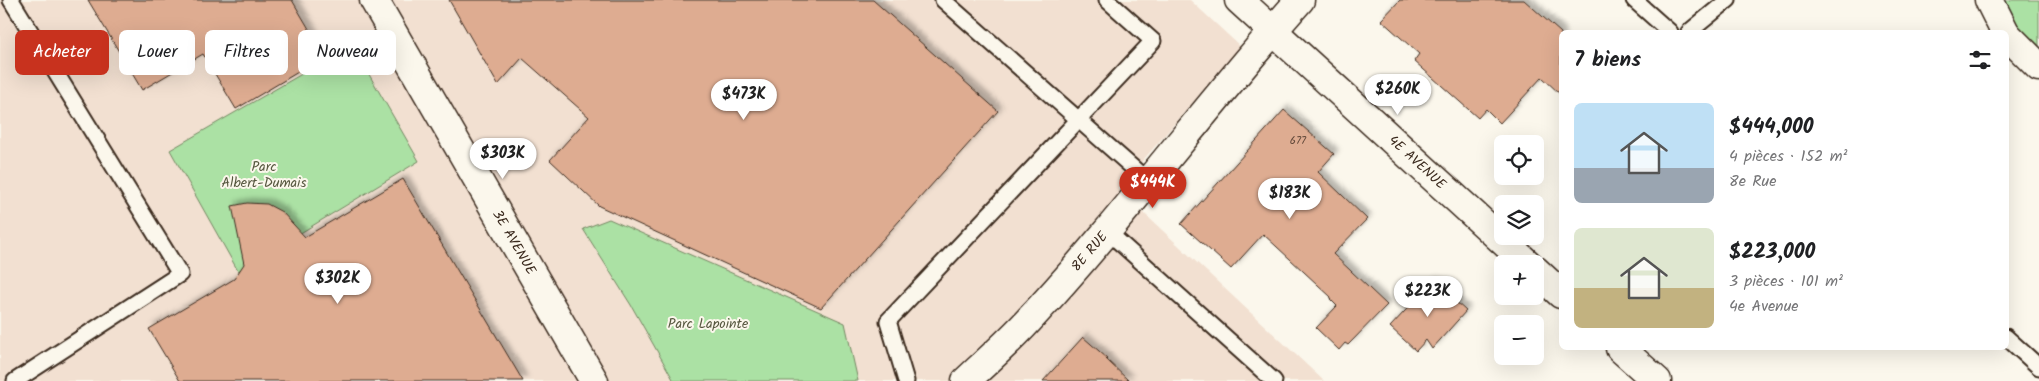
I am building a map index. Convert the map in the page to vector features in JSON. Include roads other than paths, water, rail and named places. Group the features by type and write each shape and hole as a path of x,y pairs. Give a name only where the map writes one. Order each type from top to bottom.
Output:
{"street":[{"name":"3E AVENUE","path":"374,0 594,381"},
{"name":"4E AVENUE","path":"1239,0 1518,255"},
{"name":"8E RUE","path":"966,381 1028,321 1107,231 1300,0"},
{"path":"1989,0 2004,30"},
{"path":"2009,36 2039,67"},
{"path":"1544,278 1559,292"},
{"path":"1622,350 1657,381"}],"lane":[{"path":"11,0 180,274 15,381"},
{"path":"943,0 1149,182"},
{"path":"906,381 888,321 1153,41 1108,0"},
{"path":"1634,0 1668,30"},
{"path":"1691,30 1728,0"},
{"path":"1107,231 1274,381"},
{"path":"2009,340 2039,367"}],"park label":[{"name":"Parc Albert-Dumais","path":"264,176"},
{"name":"Parc Lapointe","path":"708,324"}]}
